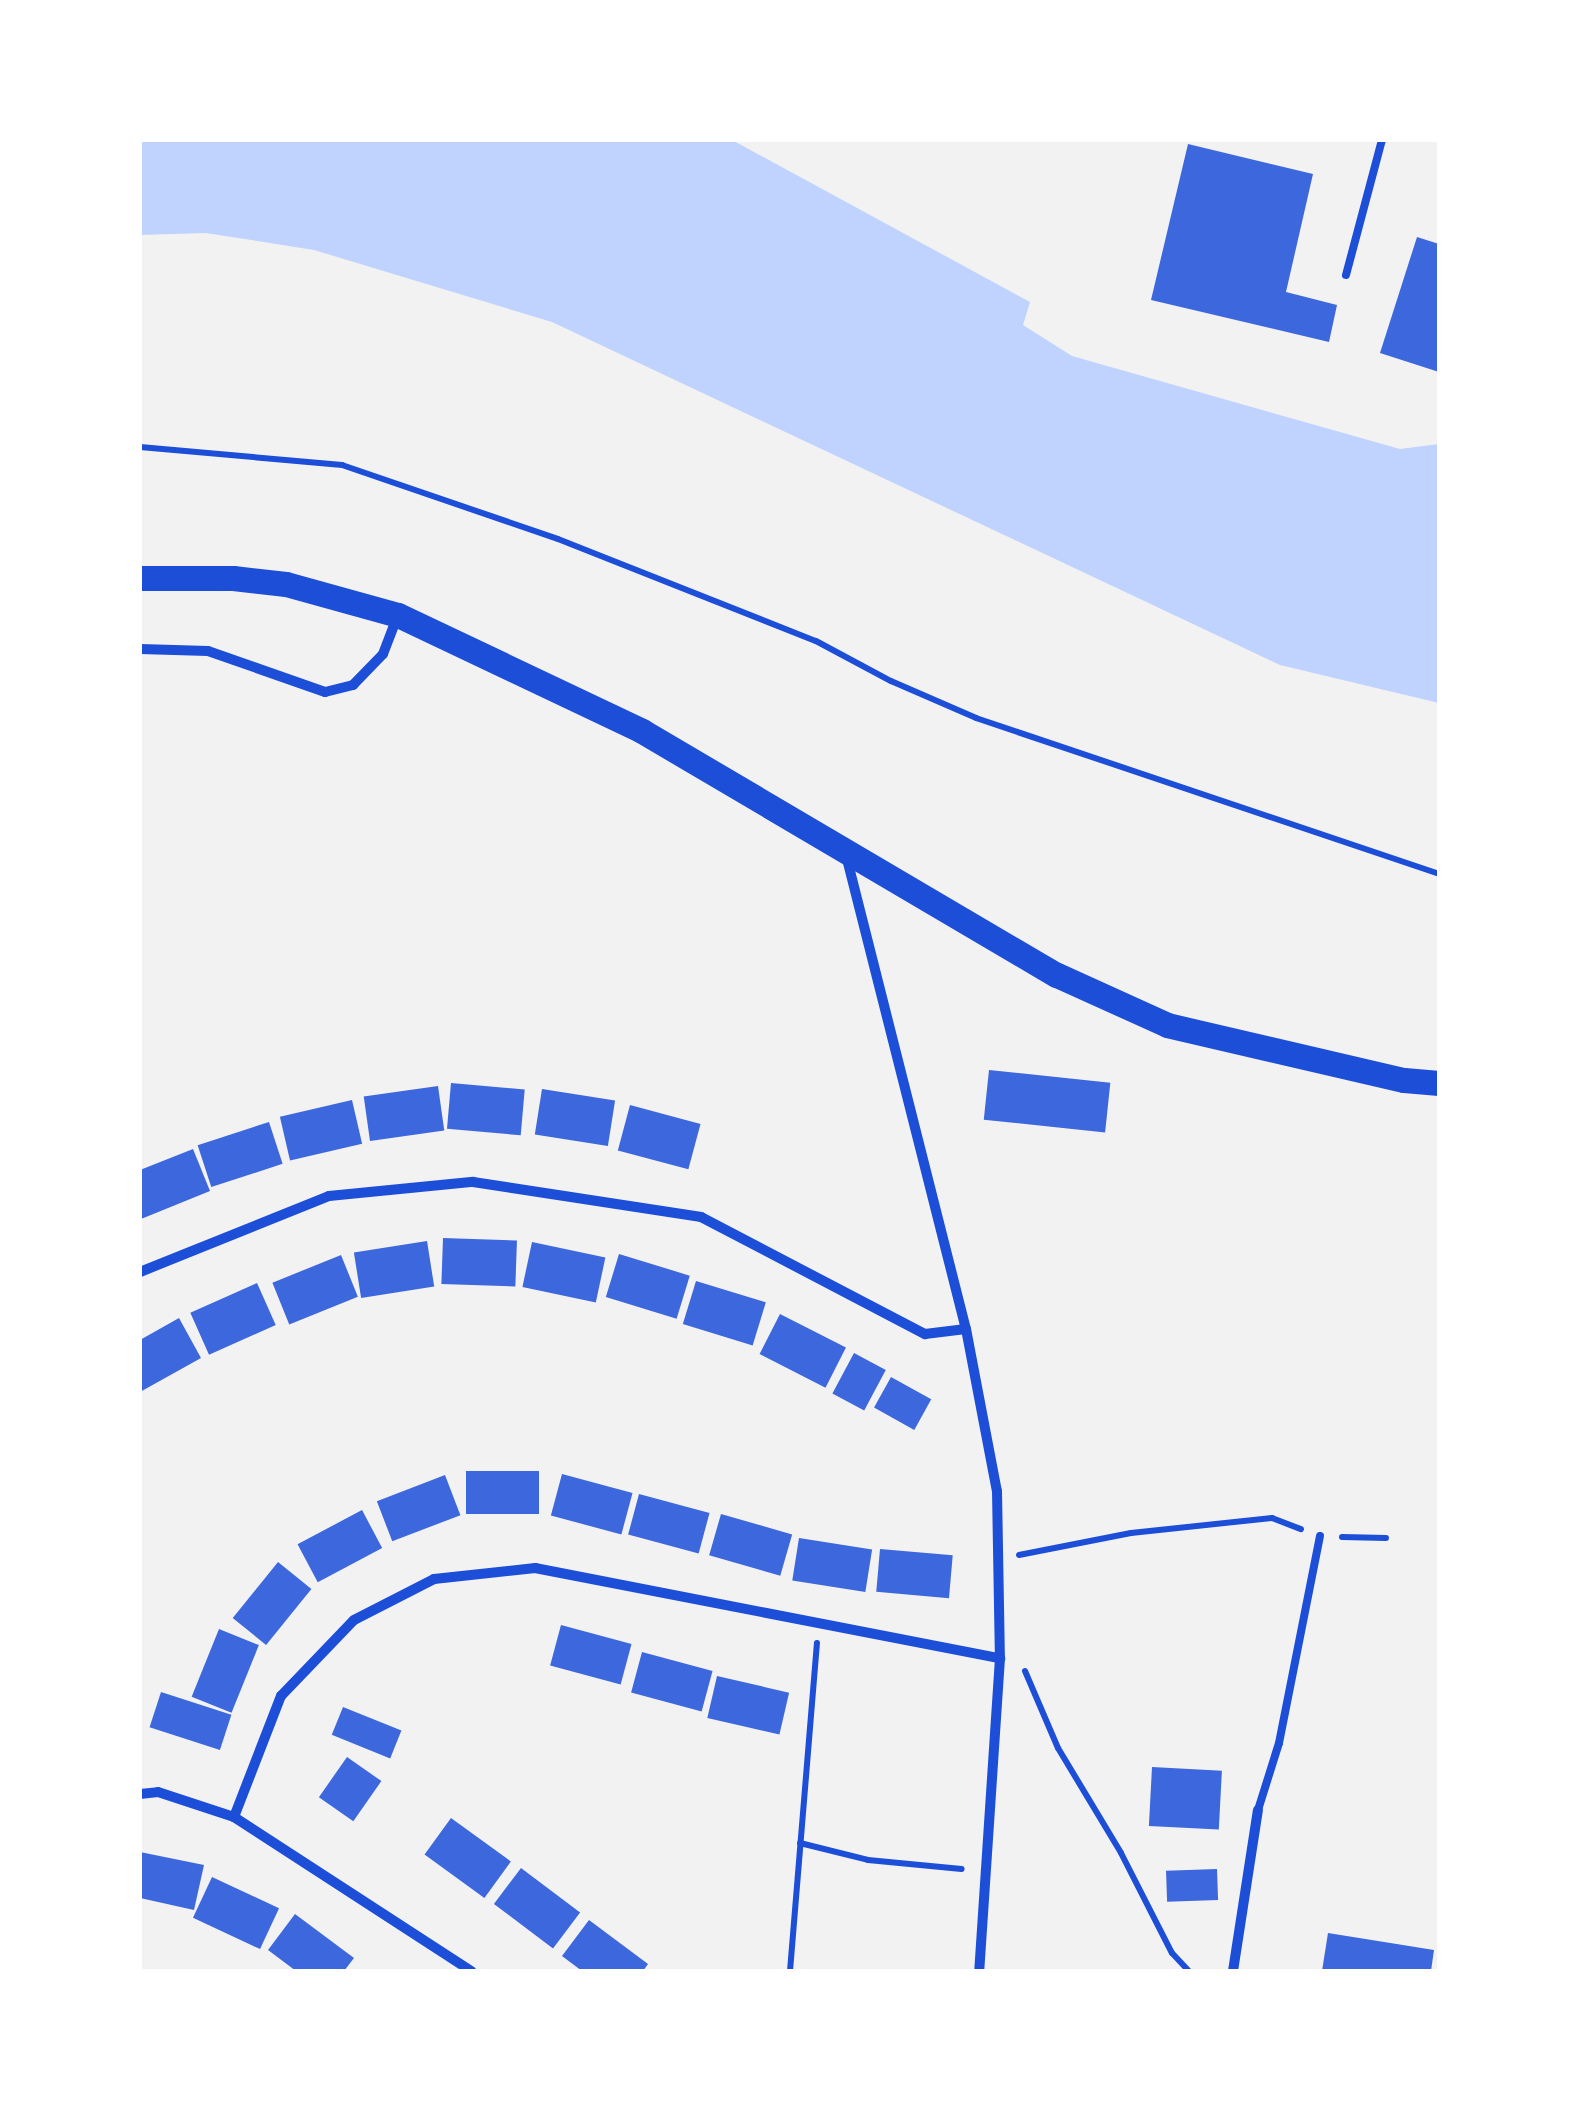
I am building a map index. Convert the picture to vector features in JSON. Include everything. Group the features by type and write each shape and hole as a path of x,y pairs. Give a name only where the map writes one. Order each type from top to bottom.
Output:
{"main road":[{"path":"140,578 232,578 286,584 398,616 642,731 1057,975 1167,1025 1439,1084"}],"street":[{"path":"140,649 208,651 326,692 353,685 383,654 398,616"},
{"path":"844,848 966,1329 997,1491 1000,1658 979,1971"},
{"path":"140,1272 330,1196 473,1182 701,1217 924,1334 966,1329"},
{"path":"234,1816 281,1696 354,1620 434,1580 535,1568 1000,1658"},
{"path":"140,1794 158,1792 234,1816 471,1971"},
{"path":"1233,1971 1258,1810"}],"lane":[{"path":"1346,276 1382,140"},
{"path":"1258,1810 1279,1744 1320,1536"}],"path":[{"path":"140,447 342,465 558,539 816,641 890,681 976,718 1439,874"},
{"path":"999,1557 1131,1534 1272,1518 1320,1536 1386,1538"},
{"path":"999,1610 1058,1748 1121,1854 1172,1953 1189,1971"},
{"path":"790,1971 818,1623"},
{"path":"800,1843 868,1860 986,1872"}],"water":[{"path":"140,140 732,140 1030,302 1023,325 1072,356 1400,449 1439,444 1439,703 1280,665 552,322 314,250 206,233 140,235"}],"building":[{"path":"1188,144 1313,174 1286,292 1337,305 1329,342 1151,300"},
{"path":"1417,237 1439,244 1439,372 1380,353"},
{"path":"989,1070 1110,1083 1105,1132 984,1120"},
{"path":"451,1083 525,1089 521,1135 447,1129"},
{"path":"438,1086 444,1131 370,1141 364,1096"},
{"path":"542,1089 615,1101 608,1146 535,1134"},
{"path":"352,1100 362,1144 290,1160 280,1117"},
{"path":"630,1105 701,1124 688,1169 618,1150"},
{"path":"269,1122 283,1164 211,1187 198,1145"},
{"path":"193,1149 210,1191 141,1219 140,1170"},
{"path":"443,1238 517,1241 515,1287 441,1284"},
{"path":"427,1241 434,1286 361,1298 354,1253"},
{"path":"532,1242 605,1258 596,1303 522,1287"},
{"path":"619,1254 690,1276 677,1319 606,1297"},
{"path":"341,1255 358,1297 289,1324 272,1283"},
{"path":"696,1281 766,1302 753,1345 683,1324"},
{"path":"257,1283 276,1325 209,1355 190,1313"},
{"path":"780,1314 846,1348 826,1388 760,1354"},
{"path":"179,1318 201,1358 140,1392 140,1340"},
{"path":"854,1353 886,1370 864,1411 832,1394"},
{"path":"891,1377 931,1399 914,1430 874,1408"},
{"path":"466,1471 539,1471 539,1514 466,1514"},
{"path":"562,1474 633,1493 621,1534 551,1516"},
{"path":"445,1475 460,1515 392,1541 377,1501"},
{"path":"639,1494 710,1513 699,1553 628,1535"},
{"path":"362,1510 382,1548 318,1582 298,1544"},
{"path":"721,1514 792,1534 780,1576 709,1555"},
{"path":"799,1538 872,1550 865,1592 792,1580"},
{"path":"880,1549 953,1555 949,1598 876,1592"},
{"path":"278,1562 311,1589 266,1645 233,1618"},
{"path":"561,1625 632,1644 621,1684 550,1666"},
{"path":"219,1629 259,1645 232,1713 192,1697"},
{"path":"642,1652 713,1671 702,1711 631,1693"},
{"path":"717,1676 789,1693 779,1735 707,1718"},
{"path":"161,1692 231,1715 220,1750 150,1727"},
{"path":"343,1707 401,1731 390,1758 332,1735"},
{"path":"347,1757 381,1781 353,1821 319,1797"},
{"path":"1152,1767 1222,1771 1219,1830 1149,1826"},
{"path":"451,1818 511,1861 484,1898 425,1854"},
{"path":"140,1852 204,1865 194,1910 140,1898"},
{"path":"521,1868 580,1913 553,1948 494,1904"},
{"path":"1217,1869 1218,1900 1167,1902 1166,1871"},
{"path":"212,1877 279,1908 260,1949 193,1918"},
{"path":"295,1914 354,1958 344,1971 296,1971 268,1950"},
{"path":"589,1920 648,1964 643,1971 582,1971 562,1956"},
{"path":"1328,1933 1434,1950 1431,1971 1322,1971"}]}
